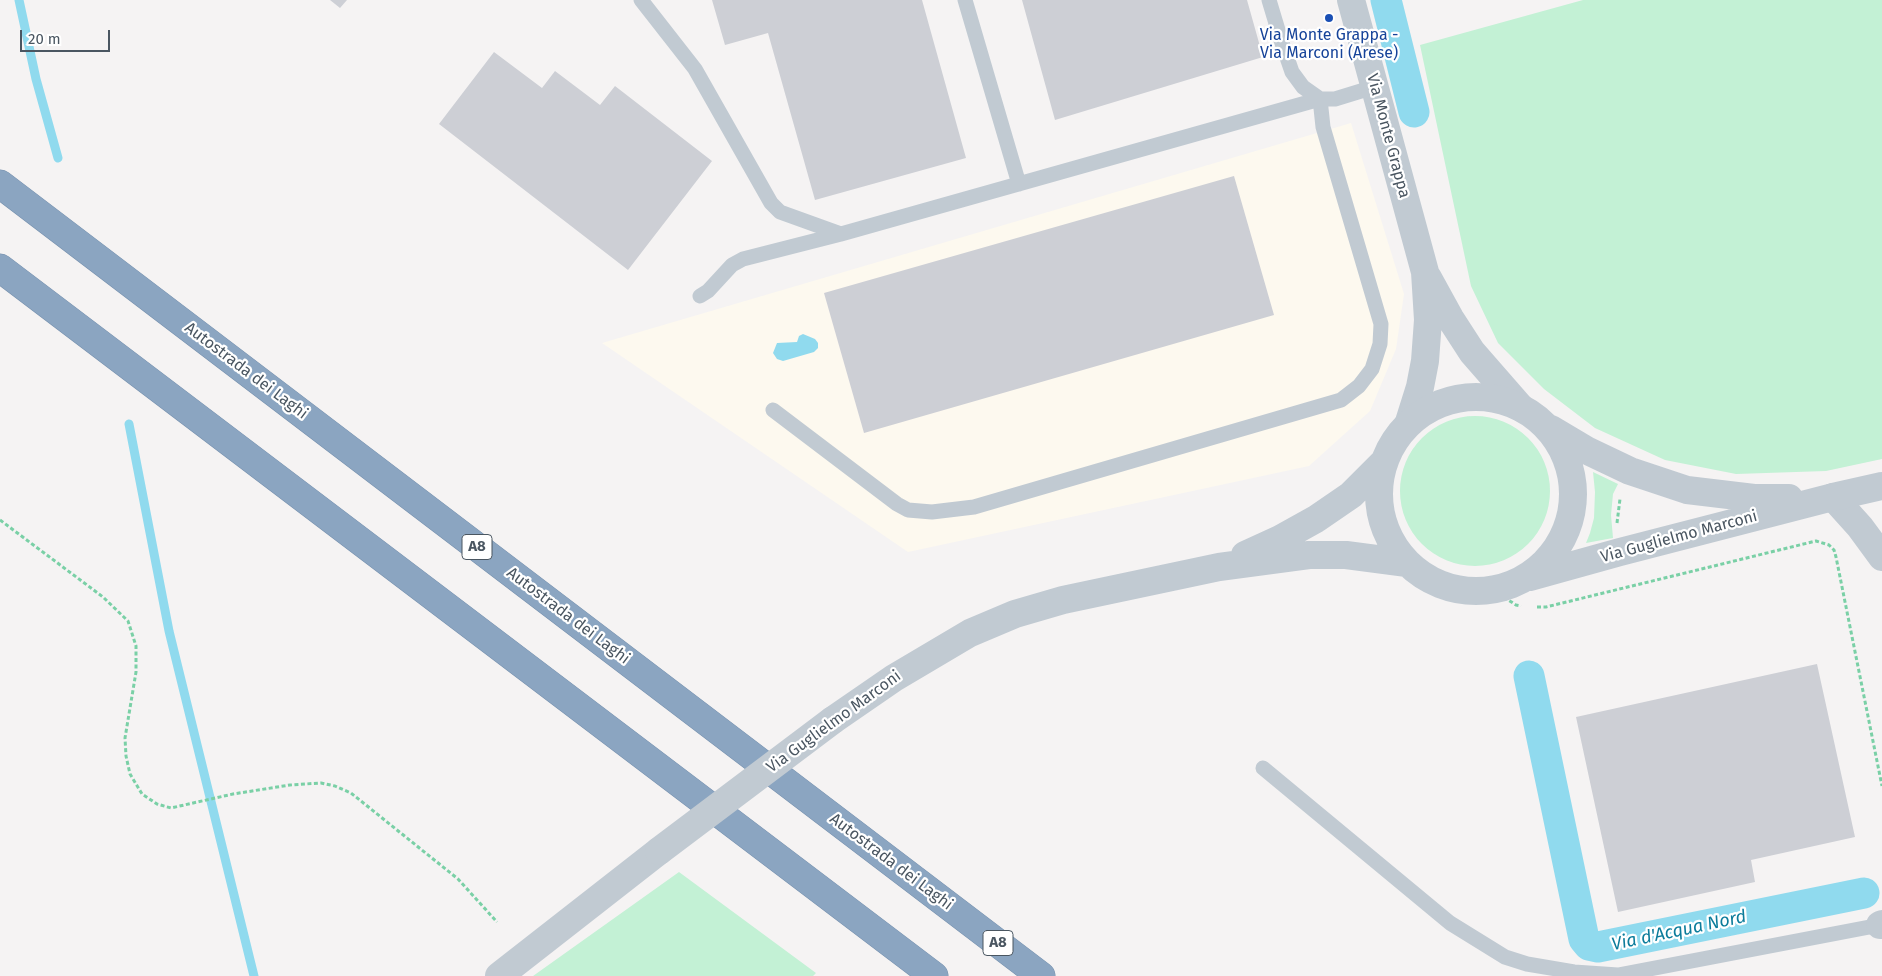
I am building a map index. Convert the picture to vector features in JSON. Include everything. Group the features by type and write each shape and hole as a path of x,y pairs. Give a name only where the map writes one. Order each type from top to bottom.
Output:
{"highway":[{"name":"Autostrada dei Laghi","path":"0,184 1041,976"},
{"path":"0,268 934,976"}],"street":[{"name":"Via Monte Grappa","path":"1350,0 1425,272 1428,320 1424,361 1420,387 1409,422"},
{"name":"Via Monte Grappa","path":"1425,272 1450,318 1472,352 1520,407"},
{"path":"1520,407 1492,398 1462,397 1433,406 1409,422 1393,442 1382,464 1378,491 1380,518 1390,542 1406,563 1432,581 1462,591 1493,590 1526,578 1545,563 1560,543 1570,520 1574,495 1571,470 1562,447 1547,426"},
{"name":"Via Guglielmo Marconi","path":"1520,407 1588,451 1630,471 1687,490 1754,498 1832,497"},
{"name":"Via Guglielmo Marconi","path":"1219,567 1280,539 1316,519 1351,494 1382,464"},
{"name":"Via Guglielmo Marconi","path":"1526,578 1832,497 1882,486"},
{"path":"1832,497 1860,527 1882,557"},
{"name":"Via Guglielmo Marconi","path":"499,976 833,720 894,678 970,633 1015,614 1063,600 1219,567 1326,554 1380,558 1406,563"}],"lane":[{"path":"641,0 695,69 771,203 780,212 841,234"},
{"path":"965,0 1019,184"},
{"path":"773,410 897,504 908,510 932,512 974,506 1341,400 1359,386 1372,369 1380,344 1381,324 1323,127 1320,99 1303,87 1292,72 1269,0"},
{"path":"700,296 708,292 732,265 743,259 841,234 1320,99 1335,99 1374,87"},
{"path":"1263,768 1450,923 1505,957 1527,964 1574,972 1618,975 1881,925"}],"path":[{"path":"1618,528 1621,494"},
{"path":"0,520 102,597 128,621 136,646 136,672 125,738 130,774 142,794 157,804 171,808 225,796 290,785 321,783 335,786 351,793 458,879 497,922"},
{"path":"1531,606 1546,607 1816,541 1829,545 1834,550 1836,557 1882,786"},
{"path":"1493,590 1516,605 1524,606"}],"shaded area":[{"path":"1351,123 1404,294 1396,349 1370,411 1309,466 908,552 602,343"}],"green space":[{"path":"1583,0 1882,0 1882,459 1826,471 1736,474 1665,460 1595,428 1544,389 1498,343 1471,286 1420,45"},
{"path":"1475,416 1490,417 1504,421 1517,428 1528,438 1538,449 1545,462 1549,476 1549,506 1545,520 1538,533 1528,544 1517,554 1504,561 1490,565 1475,566 1460,565 1446,561 1433,554 1422,544 1412,533 1405,520 1401,506 1400,491 1401,476 1405,462 1412,449 1422,438 1433,428 1446,421 1460,417"},
{"path":"1593,472 1618,484 1613,494 1611,515 1613,538 1586,543 1594,518 1595,492"},
{"path":"679,872 816,973 813,976 533,976"}],"water":[{"path":"803,334 815,339 818,343 818,348 814,352 783,361 777,359 773,353 777,343 797,342 799,336"}],"building":[{"path":"330,0 347,0 340,8"},
{"path":"712,0 922,0 966,158 815,200 768,33 725,45"},
{"path":"1022,0 1247,0 1263,57 1055,120"},
{"path":"494,52 542,88 555,71 600,105 615,86 712,161 628,270 439,124"},
{"path":"1234,176 1274,315 864,433 824,293"},
{"path":"1817,664 1855,837 1751,860 1755,882 1618,912 1576,717"}],"waterway":[{"path":"19,0 36,79 58,158"},
{"name":"Via d'Acqua Nord","path":"1386,0 1414,112"},
{"path":"129,424 169,631 254,976"},
{"name":"Via d'Acqua Nord","path":"1529,676 1584,939 1589,945 1598,947 1864,893"}],"place":[{"name":"Via Monte Grappa - Via Marconi (Arese)","path":"1329,18"}]}
